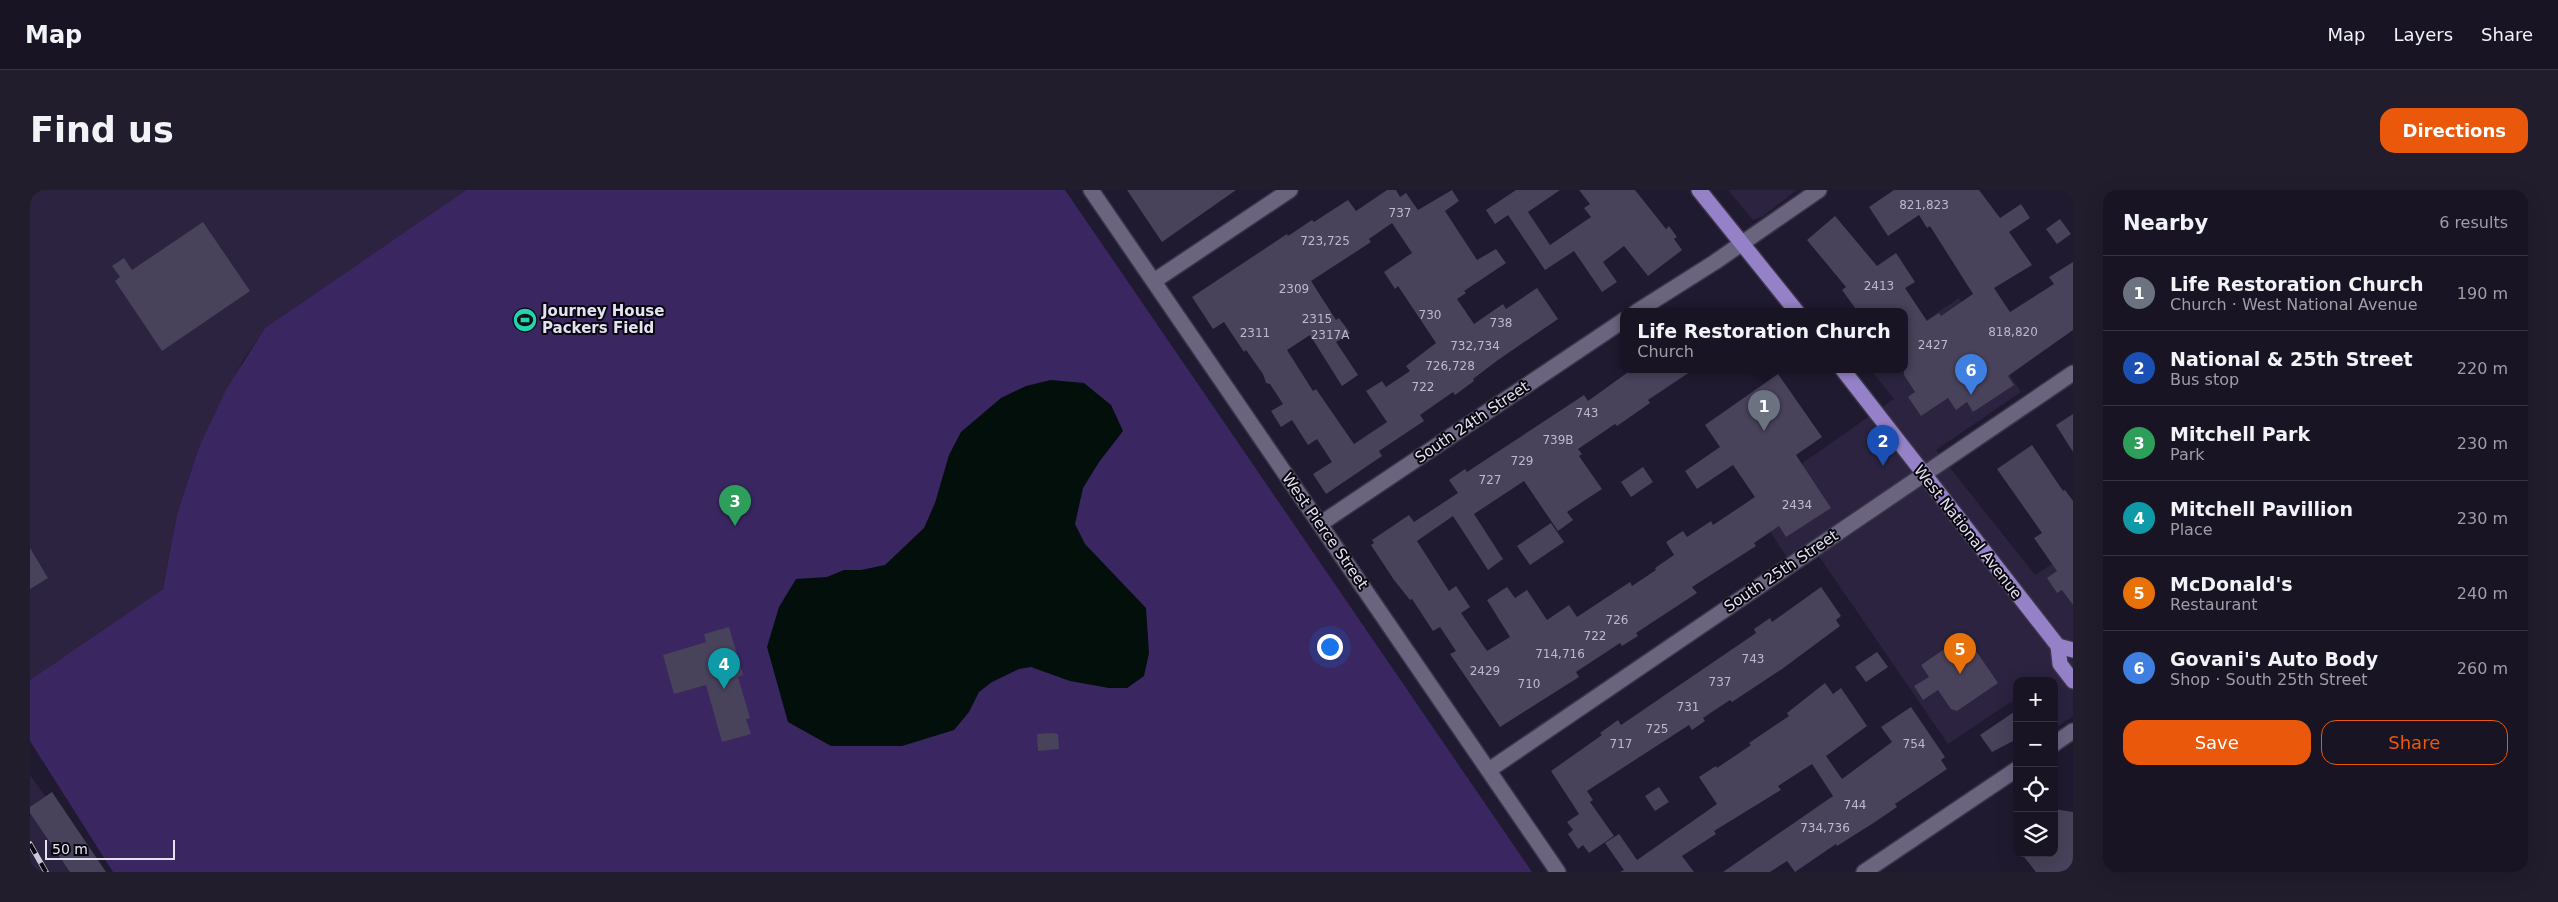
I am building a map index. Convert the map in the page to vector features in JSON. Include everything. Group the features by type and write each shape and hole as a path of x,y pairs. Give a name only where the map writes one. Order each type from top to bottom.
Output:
{"main road":[{"path":"1699,190 1794,308"},
{"name":"West National Avenue","path":"1845,373 2058,646 2060,664 2073,681"},
{"path":"2058,646 2073,650"}],"street":[{"name":"West Pierce Street","path":"1091,190 1558,872"},
{"path":"1154,281 1290,190"},
{"path":"1642,308 1741,244 1819,190"},
{"name":"South 24th Street","path":"1320,524 1620,323"},
{"name":"South 25th Street","path":"1489,770 2073,373"},
{"path":"2058,741 2073,731"},
{"path":"1864,872 2013,772"}],"shaded area":[{"path":"30,190 466,190 265,328 242,362 199,447 177,514 163,589 30,680"},
{"path":"466,190 1065,190 1532,872 113,872 30,741 30,680 163,589 177,514 199,447 227,388 265,328"},
{"path":"1728,190 1797,190 1762,217 1753,220"},
{"path":"1959,298 2021,392 1936,450 2035,575 2073,550 2073,716 2058,726 2058,677 2013,677 2013,702 2012,701 1948,744 1814,549 1791,564 1750,500 1894,399 1873,373 1908,373 1908,332"},
{"path":"1051,380 1084,383 1111,405 1123,431 1099,462 1083,488 1075,524 1085,544 1146,608 1149,653 1144,676 1127,688 1109,688 1070,681 1031,667 1019,669 992,682 979,692 969,712 954,730 902,746 831,746 788,722 767,647 779,607 796,579 827,577 844,570 861,570 885,565 924,528 935,503 949,455 961,432 1001,398 1026,386"},
{"path":"30,775 99,872 30,872"}],"building":[{"path":"1127,190 1236,190 1162,242"},
{"path":"1387,190 1396,190 1400,197 1406,193 1418,210 1452,190 1459,201 1445,211 1477,260 1496,249 1506,263 1464,291 1466,293 1457,299 1474,324 1503,304 1506,309 1537,288 1558,319 1498,360 1455,395 1453,392 1420,415 1424,421 1379,451 1382,456 1326,494 1313,474 1332,462 1317,439 1308,445 1292,420 1281,427 1271,411 1283,404 1270,384 1266,383 1263,374 1246,350 1244,352 1224,322 1213,329 1192,297 1287,234 1288,236 1312,220 1314,222 1348,200 1356,211","holes":["1392,223 1412,253 1384,272 1395,289 1398,286 1436,343 1406,366 1410,371 1386,387 1382,381 1366,391 1387,422 1354,444 1316,389 1313,391 1287,350 1310,335 1342,386 1358,375 1336,342 1350,333 1339,318 1336,320 1311,281 1371,242 1369,239"]},
{"path":"1516,190 1560,190 1528,212 1550,245 1591,217 1584,208 1590,204 1579,190 1635,190 1666,229 1669,226 1677,237 1674,239 1682,250 1648,276 1624,246 1603,262 1617,282 1602,292 1574,251 1545,270 1508,215 1495,224 1486,210"},
{"path":"1894,190 1979,190 2000,218 2021,204 2030,218 2009,232 2032,265 1994,288 2010,312 2054,284 2049,277 2073,262 2073,330 2008,376 2014,385 1973,412 1967,402 1956,410 1948,398 1921,416 1908,397 1915,392 1904,375 1904,373 1908,373 1908,308 1855,308 1842,290 1846,287 1807,240 1835,216 1877,266 1896,253 1915,282 1905,288 1927,321 1939,313 1941,316 1973,294 1930,226 1927,228 1919,215 1888,236 1869,207"},
{"path":"2060,219 2071,234 2057,244 2046,229"},
{"path":"203,222 250,291 162,351 115,281 120,277 112,266 124,258 132,270"},
{"path":"1627,373 1688,373 1648,400 1650,403 1617,426 1615,424 1578,449 1582,454 1579,456 1602,489 1567,512 1573,520 1558,531 1524,481 1474,514 1503,559 1488,570 1453,516 1417,541 1449,591 1456,586 1470,607 1461,613 1487,651 1510,637 1487,600 1507,587 1515,598 1527,590 1547,620 1569,605 1577,617 1630,582 1632,586 1674,555 1666,542 1683,531 1687,537 1711,521 1713,525 1755,497 1733,465 1697,489 1685,471 1720,447 1705,425 1778,374 1822,437 1796,455 1831,508 1786,537 1779,526 1754,543 1756,546 1692,587 1697,593 1636,633 1638,636 1622,646 1620,643 1576,672 1579,677 1500,727 1450,654 1456,651 1440,627 1433,631 1412,599 1410,600 1394,580 1371,545 1374,543 1372,540 1409,515 1414,522 1458,493 1449,480 1465,469 1467,472 1584,395 1588,401"},
{"path":"2073,414 2073,452 2056,425"},
{"path":"2032,445 2063,491 2065,490 2073,501 2073,605 2062,590 2057,593 2047,578 2057,571 2034,538 2042,533 1997,469"},
{"path":"1643,467 1653,482 1631,497 1621,482"},
{"path":"1551,523 1564,542 1530,565 1517,546"},
{"path":"30,548 48,578 30,589"},
{"path":"1821,587 1841,616 1836,620 1840,626 1782,669 1732,702 1730,700 1703,718 1705,721 1692,730 1689,725 1587,791 1593,800 1590,802 1614,836 1589,853 1583,845 1578,849 1568,834 1573,830 1567,822 1579,814 1551,771 1602,735 1600,733 1618,720 1621,725 1756,633 1754,629 1770,618 1772,622"},
{"path":"729,627 743,675 738,677 750,718 746,719 751,734 722,742 706,685 674,694 663,655 706,642 704,634"},
{"path":"1965,635 1998,683 1957,711 1951,709 1938,690 1923,700 1914,686 1929,677 1921,665"},
{"path":"1877,652 1888,667 1866,682 1855,667"},
{"path":"1825,683 1833,694 1841,688 1867,726 1826,756 1842,779 1892,742 1881,727 1911,707 1945,757 1941,760 1947,769 1895,804 1897,807 1875,822 1837,846 1836,844 1795,872 1787,861 1770,872 1723,872 1833,796 1812,764 1778,786 1781,790 1714,831 1716,834 1682,856 1694,872 1620,872 1624,870 1605,843 1619,834 1637,860 1717,804 1699,777 1716,766 1717,768 1751,745 1749,743 1789,716 1787,713"},
{"path":"2013,713 2013,741 1992,752 1980,735"},
{"path":"1037,734 1058,734 1059,749 1038,751"},
{"path":"1659,787 1669,802 1655,811 1645,796"},
{"path":"52,792 106,872 70,872 30,813 30,807"},
{"path":"2058,810 2073,812 2073,872 2036,872 2024,857 2058,857"}],"railway":[{"path":"30,844 46,872"}],"place":[{"name":"Journey House Packers Field","path":"525,320"},
{"name":"Govani's Auto Body","path":"1971,395"},
{"name":"Life Restoration Church","path":"1764,431"},
{"name":"National & 25th Street","path":"1883,466"},
{"name":"Mitchell Park","path":"735,526"},
{"name":"McDonald's","path":"1960,674"},
{"name":"Mitchell Pavillion","path":"724,689"}]}
